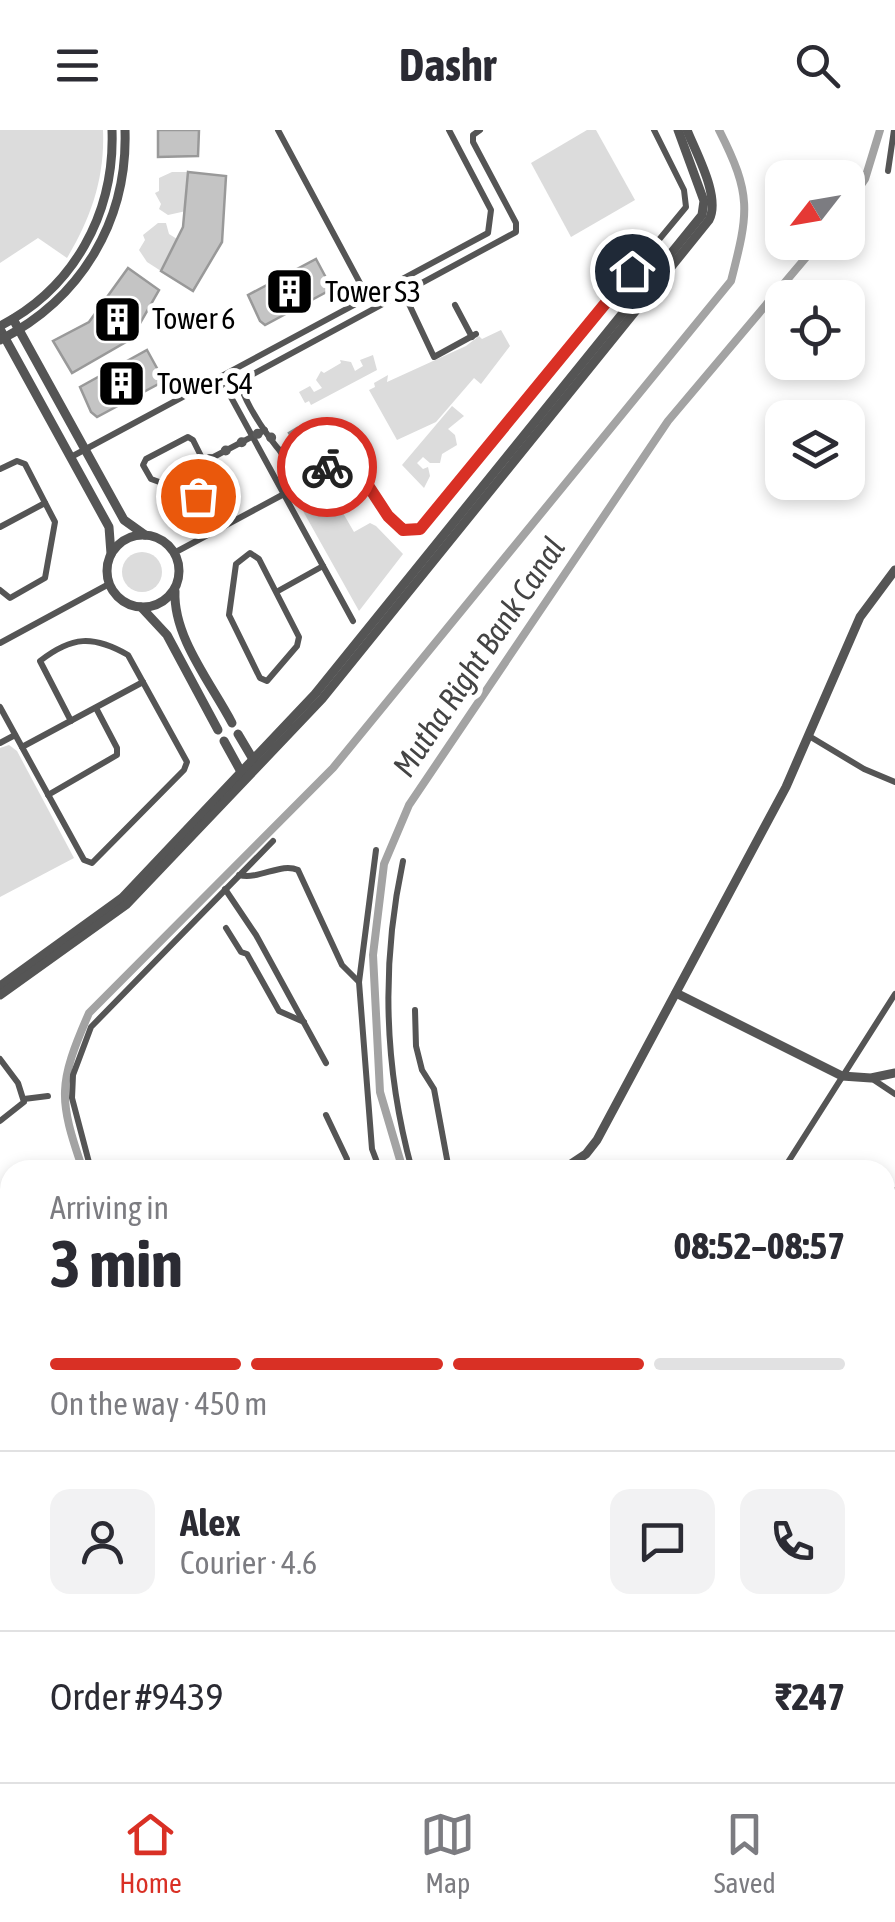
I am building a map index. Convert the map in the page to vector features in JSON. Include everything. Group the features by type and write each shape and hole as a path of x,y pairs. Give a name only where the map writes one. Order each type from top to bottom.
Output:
{"street":[{"path":"1,333 57,284 88,242 106,195 112,130"},
{"path":"1,333 20,330 66,292 98,248 118,198 125,130"},
{"path":"278,130 368,298"},
{"path":"70,457 492,228 491,210 450,130"},
{"path":"480,130 473,135 473,142 516,224 516,232 246,378 241,391 265,430 301,474 346,460 354,464 388,516 403,530 420,529 686,206 684,190 654,130"},
{"path":"256,766 702,216 704,201 678,130"},
{"path":"0,986 122,898 322,699 709,220 714,212 712,199 687,130"},
{"path":"888,171 894,130"},
{"path":"400,280 406,292"},
{"path":"408,302 434,357 474,335 455,305"},
{"path":"13,319 124,520 144,535 164,542 174,553 179,568 174,609 180,627 232,723"},
{"path":"1,333 109,527 109,584 122,600 140,608 167,635 218,730"},
{"path":"220,376 354,622"},
{"path":"204,462 265,430"},
{"path":"188,437 204,462 216,486 201,496 151,479 143,465 188,437"},
{"path":"0,469 16,461 25,464 56,528 45,578 10,598 0,590"},
{"path":"174,553 284,494"},
{"path":"0,527 45,503"},
{"path":"110,554 125,540 144,535"},
{"path":"254,553 278,591 300,641 266,681 260,678 230,622 236,564 254,553"},
{"path":"278,591 323,566"},
{"path":"577,1160 597,1140 786,786 860,616 895,570"},
{"path":"0,643 109,584"},
{"path":"140,608 160,603 175,588"},
{"path":"0,707 84,860 92,863 184,770 184,757 132,660 122,651 84,639 70,642 43,658 40,665 71,721"},
{"path":"22,747 143,682"},
{"path":"48,795 116,755 117,748 96,708"},
{"path":"238,734 256,766"},
{"path":"0,743 15,735"},
{"path":"809,736 864,769 895,782"},
{"path":"224,741 244,778"},
{"path":"0,996 117,913 244,778"},
{"path":"89,1160 72,1098 73,1074 91,1028 273,841"},
{"path":"376,850 359,982 372,1149 376,1160"},
{"path":"403,860 387,978 397,1116 409,1160"},
{"path":"238,876 253,879 288,866 298,870 342,965 359,982"},
{"path":"225,889 326,1063"},
{"path":"226,928 241,952 247,954 280,1011 305,1023"},
{"path":"676,992 842,1076 871,1078 895,1073"},
{"path":"790,1160 895,994"},
{"path":"415,1010 416,1046 422,1070 434,1089 447,1160"},
{"path":"0,1059 18,1083 24,1099 19,1109 0,1121"},
{"path":"871,1078 895,1094"},
{"path":"24,1099 48,1096"},
{"path":"326,1115 347,1160"}],"shaded area":[{"path":"0,130 103,130 102,165 95,197 67,258 38,238 0,263"},
{"path":"587,130 596,130 635,200 571,237 531,163"},
{"path":"172,172 188,172 186,211 168,215 159,209 161,204 155,193 159,191 159,178"},
{"path":"158,223 166,223 169,234 177,239 161,271 147,262 139,250 145,240 143,235"},
{"path":"501,330 510,346 481,384 474,378 436,422 397,440 369,390 375,387 374,383 388,375 387,382 466,346 479,336 482,339"},
{"path":"373,355 377,370 311,405 309,401 305,403 299,392 310,386 314,392 322,388 316,380 321,371 324,373 340,360 351,362 355,371 363,366 360,360"},
{"path":"452,406 464,416 448,429 455,435 457,445 442,454 440,463 430,463 423,457 417,463 423,469 428,467 430,476 424,488 402,465"},
{"path":"332,494 354,532 370,523 403,554 359,611 303,511"},
{"path":"142,552 156,558 162,572 156,586 142,592 128,586 122,572 128,558"},
{"path":"9,745 17,751 74,858 0,897 0,748"}],"building":[{"path":"158,130 199,130 198,156 158,157"},
{"path":"188,172 226,176 222,242 193,291 161,271 183,227"},
{"name":"Tower S3","path":"316,259 332,289 265,325 260,321 248,295"},
{"name":"Tower 6","path":"128,268 159,290 131,339 72,373 53,341 89,322"},
{"name":"Tower S4","path":"147,350 164,381 97,417 80,387"},
{"path":"297,428 302,440 312,443 319,439 324,448 310,456 315,465 305,465 303,458 288,449 294,441 289,433"}],"waterway":[{"path":"80,1160 69,1125 65,1091 71,1057 89,1013 333,768 731,281 744,204 737,171 719,130"},
{"name":"Mutha Right Bank Canal","path":"865,179 880,130"},
{"name":"Mutha Right Bank Canal","path":"400,1160 380,1092 373,955 384,864 409,805 668,421 804,260"}],"way so far":[{"path":"198,496 216,486 204,462 265,430 301,474 327,467"}],"place":[{"name":"Tower S3","path":"290,292"},
{"name":"Tower 6","path":"117,319"},
{"name":"Tower S4","path":"122,384"}],"route":[{"path":"327,467 346,460 354,464 388,516 403,530 420,529 632,271"}]}
